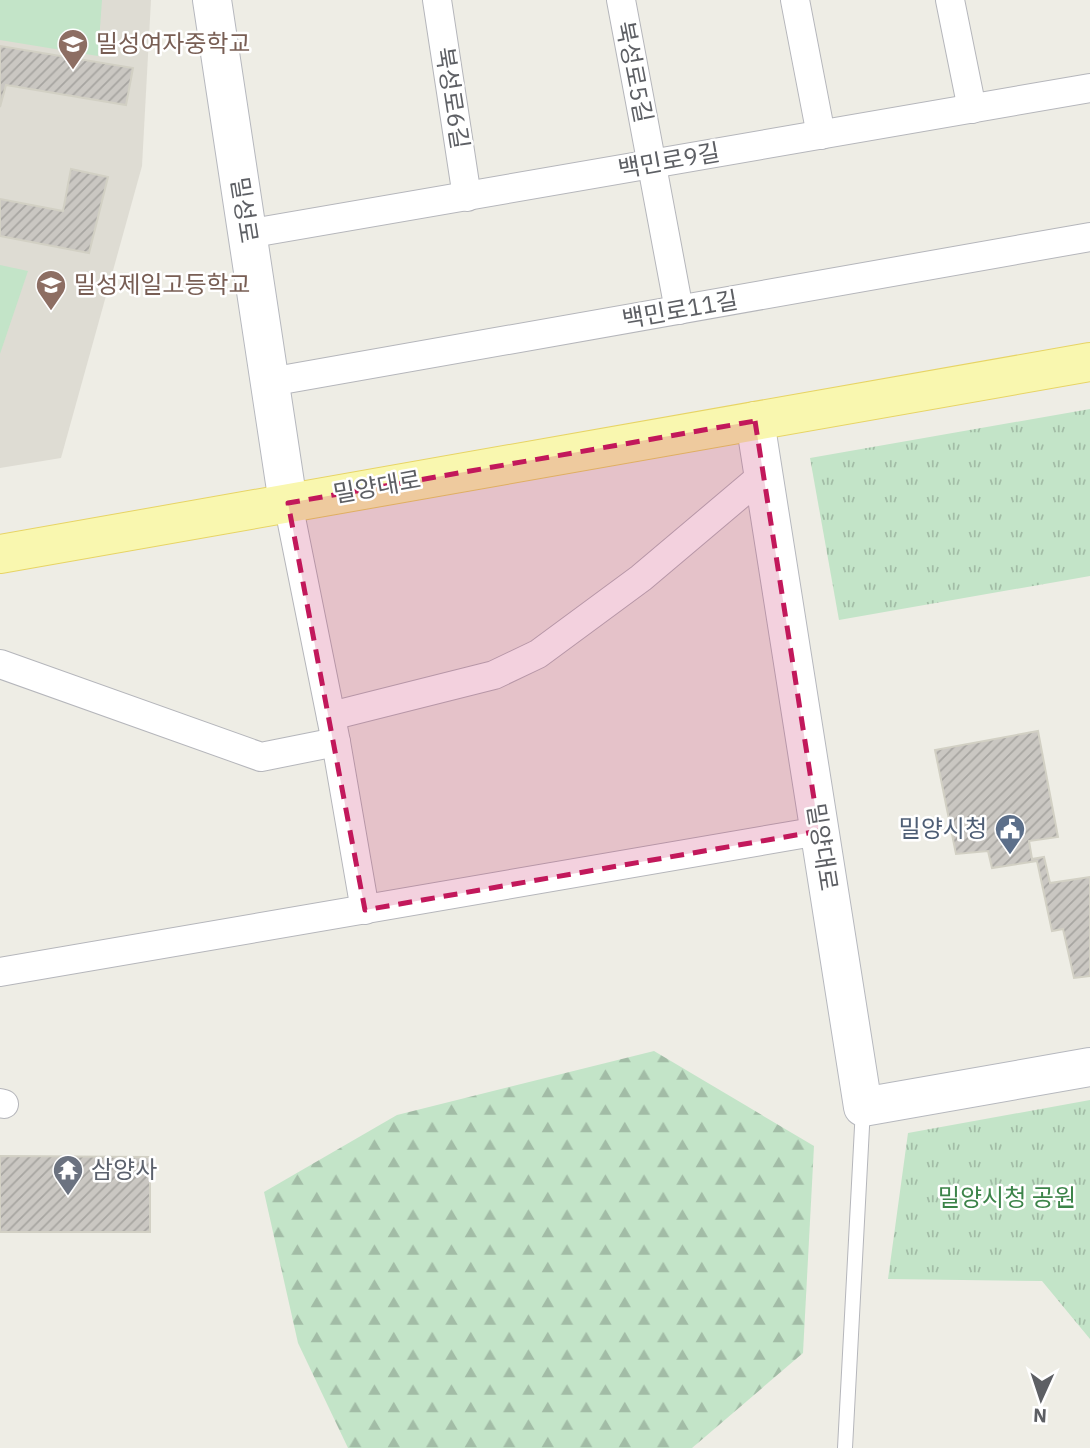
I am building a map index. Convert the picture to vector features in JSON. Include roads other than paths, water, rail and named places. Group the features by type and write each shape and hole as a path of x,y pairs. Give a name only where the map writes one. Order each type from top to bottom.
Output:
{"main road":[{"name":"밀양대로","path":"0,554 1090,362"}],"street":[{"name":"밀성로","path":"212,0 288,503"},
{"name":"북성로6길","path":"437,0 467,197"},
{"name":"북성로5길","path":"621,0 679,310"},
{"path":"795,0 821,135"},
{"path":"950,0 971,109"},
{"name":"백민로9길","path":"247,234 1090,88"},
{"name":"백민로11길","path":"270,382 1090,237"},
{"name":"밀양대로","path":"755,421 863,1107"},
{"path":"0,664 261,757 334,729 494,675 538,654 641,579 764,475"},
{"path":"288,503 334,729 365,910"},
{"path":"0,972 819,831"},
{"path":"863,1107 1090,1067"}],"lane":[{"name":"밀양대로","path":"845,1448 863,1107"}],"place":[{"name":"밀성여자중학교","path":"73,71"},
{"name":"밀성제일고등학교","path":"51,312"},
{"name":"밀양시청","path":"1010,856"},
{"name":"삼양사","path":"68,1197"}],"park label":[{"name":"밀양시청 공원","path":"1007,1198"}]}
